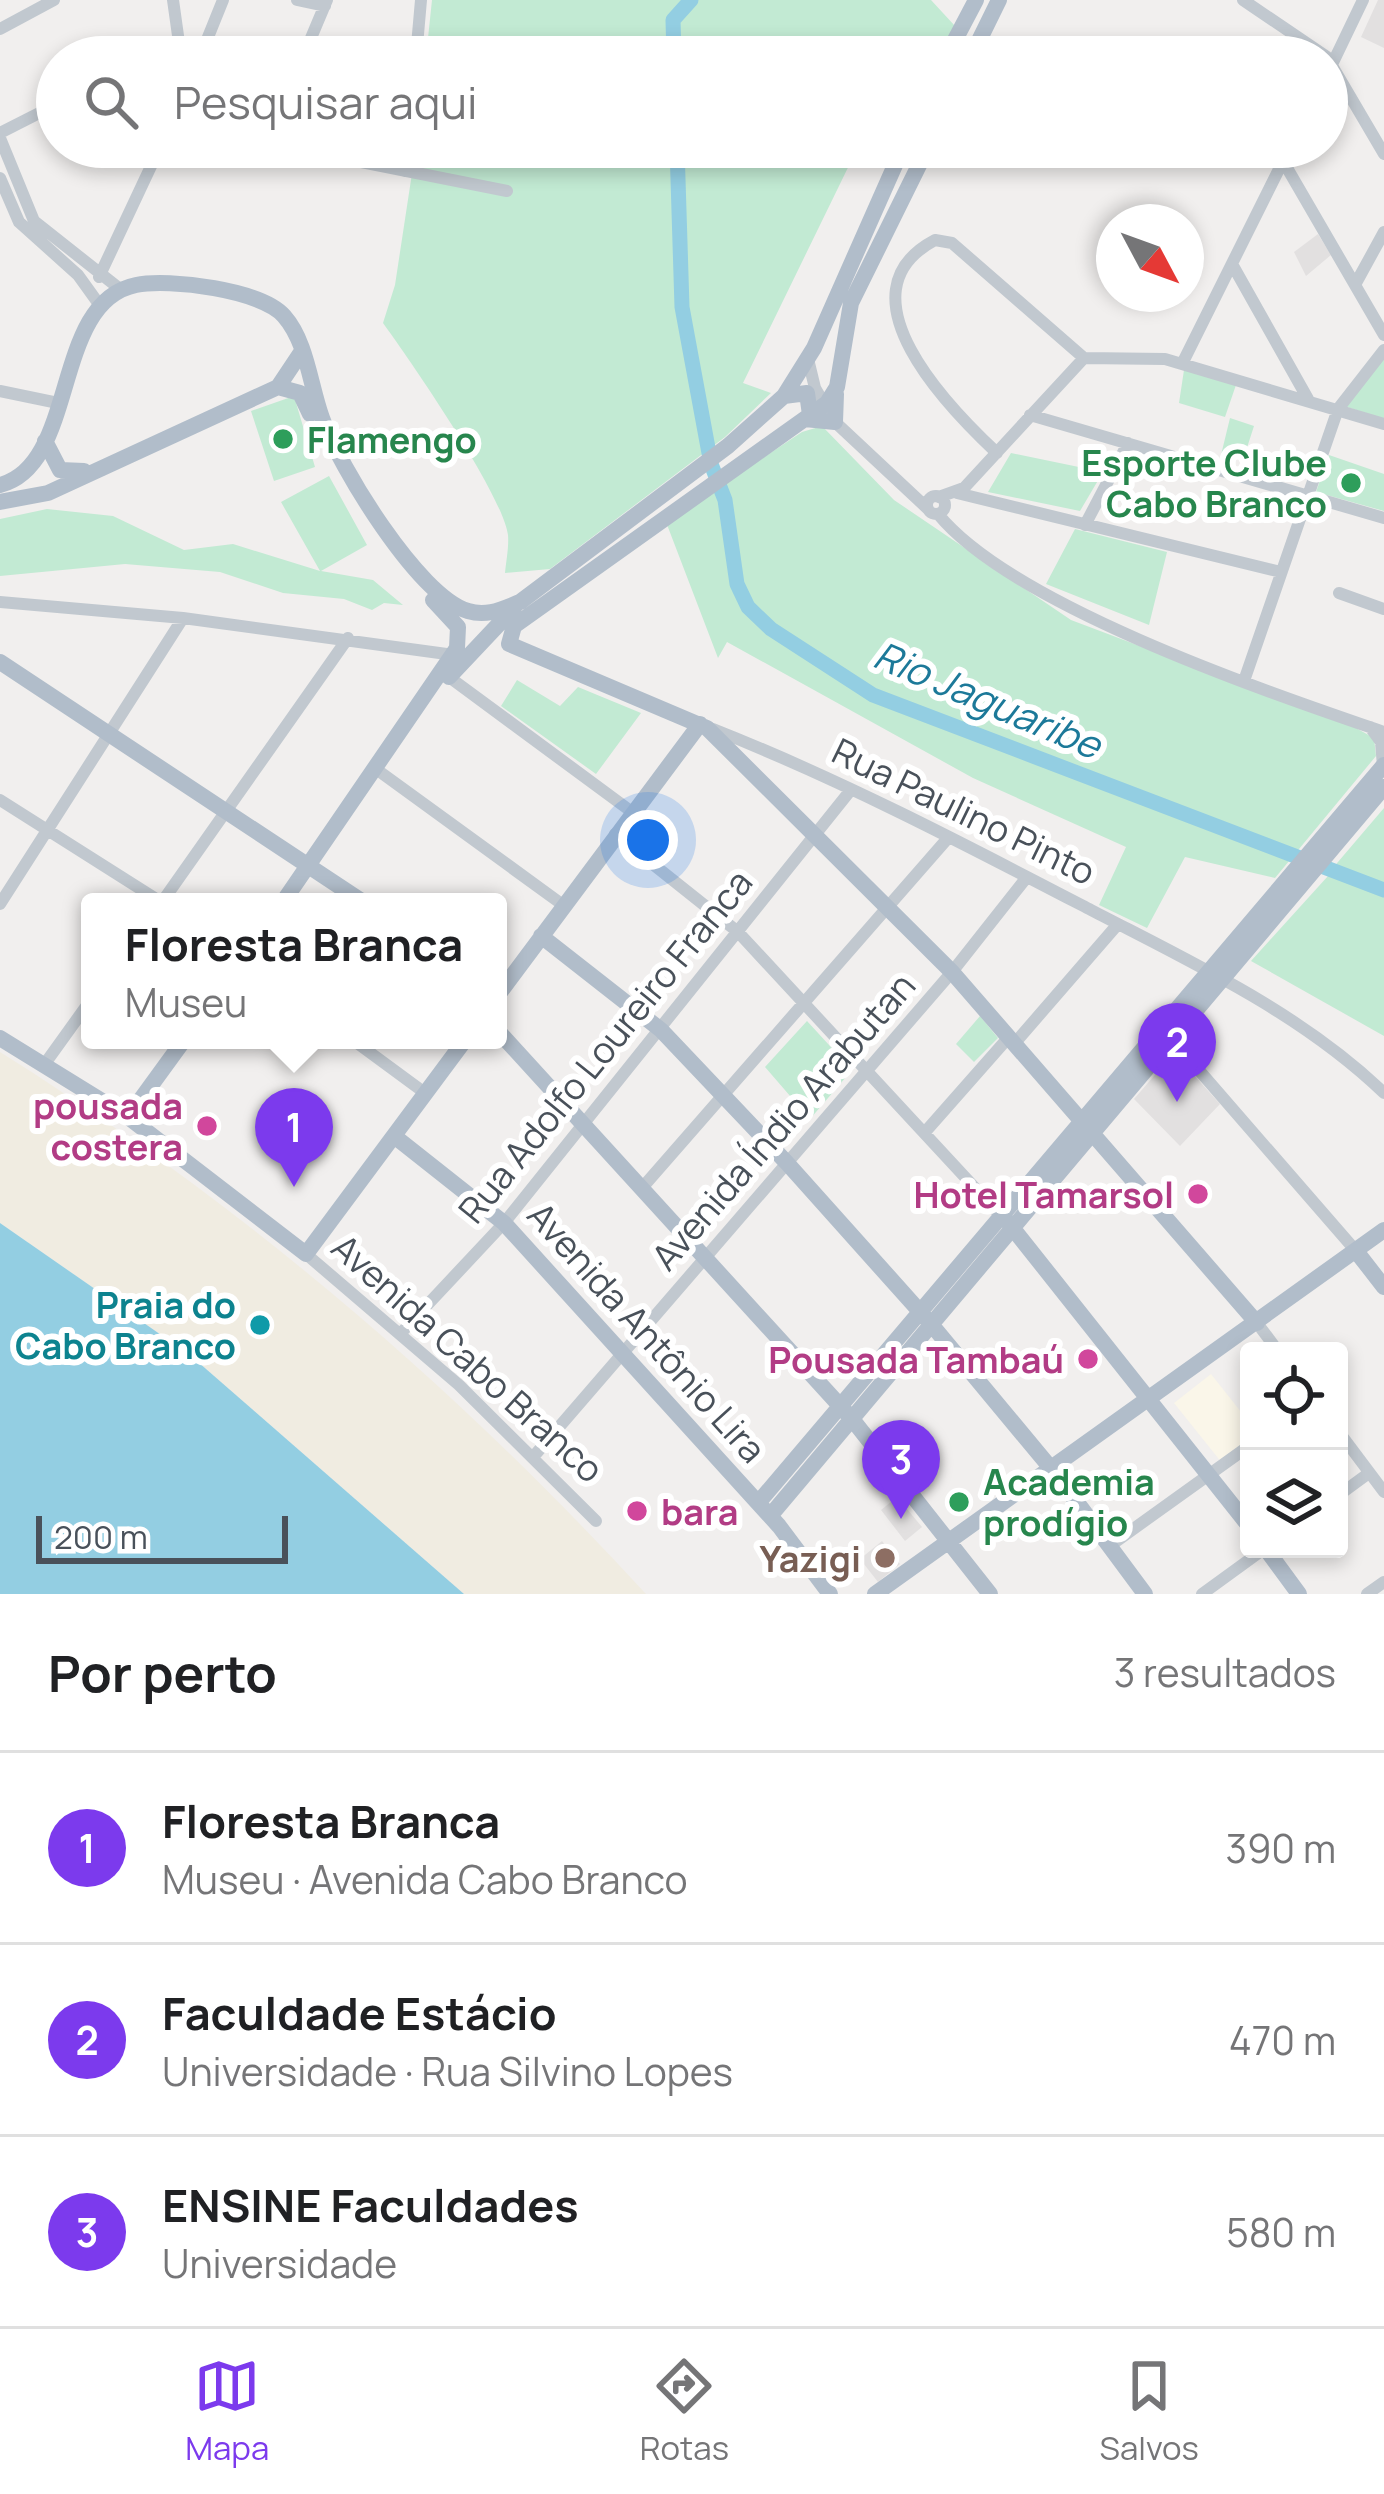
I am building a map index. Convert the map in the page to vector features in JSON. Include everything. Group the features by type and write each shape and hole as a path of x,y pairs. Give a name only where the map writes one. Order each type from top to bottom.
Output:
{"main road":[{"path":"957,36 976,0"},
{"path":"981,36 999,0"},
{"path":"894,168 811,353 784,396 514,626 507,638 516,651 700,724 735,745 813,838 952,972 1257,1323"},
{"path":"811,353 817,372 830,372 851,303 918,168"},
{"path":"0,485 26,473 45,440 100,307 120,289 178,284 262,299 284,315 302,350 335,448 381,521 449,602 468,612 495,612 520,602"},
{"path":"408,722 520,602 644,518 818,416 837,387 844,328"},
{"path":"278,388 302,350"},
{"path":"0,502 48,493 278,388 291,387 304,399 327,454 390,549 458,627 460,642 289,893"},
{"path":"784,396 800,391 810,395 818,416"},
{"path":"45,440 47,454 60,470 100,467"},
{"path":"0,662 350,893"},
{"path":"507,983 700,724"},
{"path":"764,1510 1332,836 1384,765"},
{"path":"1332,836 1384,788"},
{"path":"541,936 610,981 787,1163 926,1318 1051,1468 1145,1594"},
{"path":"1088,1126 1171,1038 1215,975"},
{"name":"Avenida Cabo Branco","path":"0,1038 128,1117 306,1254"},
{"path":"507,1041 847,1413 990,1594"},
{"path":"128,1117 177,1049"},
{"path":"306,1254 458,1049"},
{"name":"Avenida Antônio Lira","path":"394,1136 504,1223 764,1510 830,1594"},
{"path":"1006,1221 1240,1513"},
{"path":"875,1594 1384,1230"},
{"path":"1356,1251 1384,1287"},
{"path":"1272,1558 1299,1594"}],"street":[{"path":"0,28 54,0"},
{"path":"173,0 177,36"},
{"path":"208,36 223,0"},
{"path":"297,0 326,3 312,36"},
{"path":"418,36 421,0"},
{"path":"1243,0 1292,36"},
{"path":"1344,36 1363,0"},
{"path":"1348,94 1384,154"},
{"path":"36,116 0,136 34,221 99,277 120,289"},
{"path":"99,277 150,168"},
{"path":"390,168 507,191"},
{"path":"1182,364 1280,168"},
{"path":"1287,168 1384,334"},
{"path":"0,178 19,222 78,275 100,307"},
{"path":"1355,283 1384,232"},
{"path":"998,453 933,389 905,337 897,299 913,255 935,240 952,243 1084,358 1148,356 1384,424"},
{"path":"1232,264 1308,399"},
{"path":"1245,679 1338,409 1384,350"},
{"path":"811,353 818,416 902,488 936,505 986,556 1066,606 1384,732"},
{"path":"936,505 960,493 1084,358"},
{"path":"0,391 58,403"},
{"path":"1030,415 1384,518"},
{"path":"1085,525 1128,442"},
{"path":"960,493 1281,572"},
{"path":"1339,593 1384,609"},
{"path":"0,602 183,618 454,655"},
{"path":"0,904 183,618"},
{"path":"167,893 348,638"},
{"path":"448,677 632,812"},
{"path":"1369,727 1381,742 1384,765"},
{"name":"Rua Paulino Pinto","path":"735,745 850,791 1215,975 1307,1032 1384,1094"},
{"path":"376,769 563,905"},
{"name":"Rua Adolfo Loureiro Franca","path":"401,1334 504,1223 850,791"},
{"path":"0,800 147,893"},
{"path":"615,834 738,932 1006,1221"},
{"path":"642,1188 808,1004 948,838"},
{"name":"Avenida Índio Arabutan","path":"534,1456 952,972 1027,877"},
{"path":"926,1131 1118,925"},
{"path":"44,1065 81,1014"},
{"path":"1171,1038 1356,1251"},
{"path":"364,1049 425,1093"},
{"name":"Avenida Cabo Branco","path":"306,1254 534,1456 596,1521"},
{"path":"1257,1323 1271,1342"},
{"path":"1348,1444 1384,1492"},
{"path":"1111,1546 1243,1450"},
{"path":"1348,1488 1369,1473"},
{"path":"1202,1594 1252,1558"},
{"path":"1367,1594 1384,1582"}],"shaded area":[{"path":"1378,0 1384,0 1384,48 1361,37"},
{"path":"1318,234 1331,255 1306,276 1294,252"},
{"path":"1174,1053 1220,1104 1180,1146 1134,1099"},
{"path":"1211,1374 1240,1411 1240,1448 1222,1463 1174,1403"},
{"path":"897,1497 922,1527 905,1541 881,1510"},
{"name":"Yazigi","path":"882,1541 900,1564 878,1582 860,1559"}],"green space":[{"path":"432,0 931,0 955,26 950,36 428,36"},
{"path":"413,168 848,168 743,383 771,393 725,437 550,569 505,573 508,535 490,490 383,323 395,285"},
{"path":"1384,354 1384,419 1344,406"},
{"path":"1184,370 1237,382 1225,417 1179,403"},
{"name":"Flamengo","path":"294,396 315,467 274,481 251,411"},
{"path":"1230,418 1254,426 1243,460 1221,455"},
{"path":"822,426 894,500 1071,620 1354,727 1374,738 1376,756 1275,878 1185,857 1147,928 1099,905 1126,847 973,778 727,642 718,658 666,522 802,432"},
{"path":"1011,453 1103,472 1080,511 988,492"},
{"name":"Esporte Clube Cabo Branco","path":"1329,455 1384,474 1384,511 1316,492"},
{"path":"329,476 367,545 321,571 373,580 403,605 384,603 372,610 344,599 283,593 220,572 125,564 0,576 0,519 47,509 113,516 184,550 233,544 320,571 281,502"},
{"path":"1075,529 1167,552 1149,625 1046,584"},
{"path":"517,680 560,706 578,687 641,713 596,774 501,706"},
{"path":"1384,808 1384,890 1332,869"},
{"path":"1328,876 1384,896 1384,1036 1251,961"},
{"path":"980,1016 998,1038 974,1062 956,1044"},
{"path":"807,1021 852,1070 810,1119 765,1067"}],"sand":[{"name":"Praia do Cabo Branco","path":"0,1052 176,1171 341,1301 498,1442 646,1594 464,1594 190,1355 0,1223"}],"water":[{"path":"0,1223 190,1355 464,1594 0,1594"}],"waterway":[{"name":"Rio Jaguaribe","path":"673,36 673,20 691,0"},
{"name":"Rio Jaguaribe","path":"678,168 682,307 711,464 725,500 737,584 748,607 771,629 873,695 1384,890"}],"place":[{"name":"Flamengo","path":"283,439"},
{"name":"Esporte Clube Cabo Branco","path":"1351,483"},
{"name":"Faculdade Estácio","path":"1177,1102"},
{"name":"pousada costera","path":"207,1126"},
{"name":"Floresta Branca","path":"294,1187"},
{"name":"Hotel Tamarsol","path":"1198,1194"},
{"name":"Praia do Cabo Branco","path":"260,1325"},
{"name":"Pousada Tambaú","path":"1088,1359"},
{"name":"Academia prodígio","path":"959,1502"},
{"name":"bara","path":"637,1511"},
{"name":"ENSINE Faculdades","path":"901,1519"},
{"name":"Yazigi","path":"885,1558"}]}
